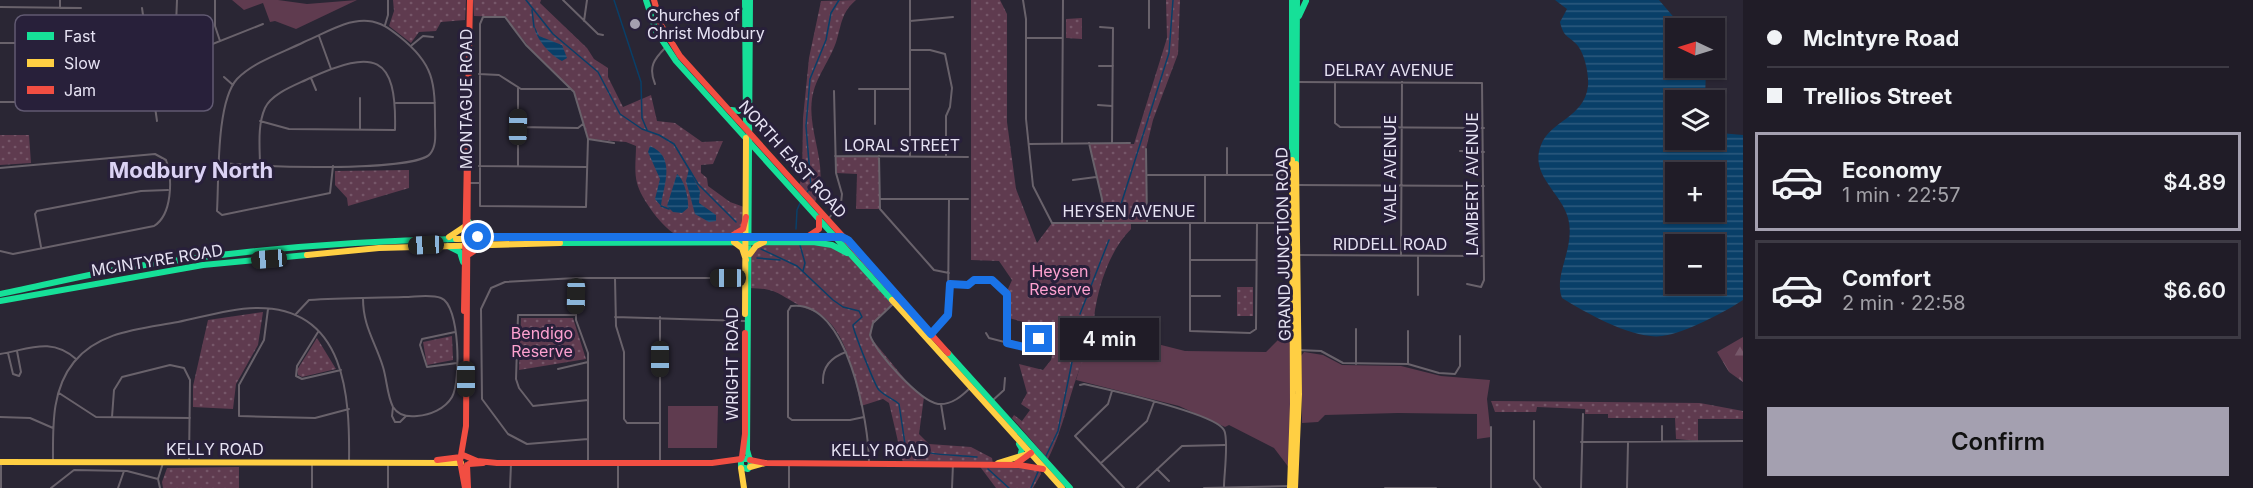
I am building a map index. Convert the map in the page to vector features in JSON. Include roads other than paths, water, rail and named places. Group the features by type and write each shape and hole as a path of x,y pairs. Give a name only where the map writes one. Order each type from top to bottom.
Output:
{"main road":[{"name":"MONTAGUE ROAD","path":"466,488 464,262 467,224 470,0"},
{"name":"NORTH EAST ROAD","path":"646,0 660,37 731,110 765,157 829,218 1070,488"},
{"name":"NORTH EAST ROAD","path":"654,0 668,45 804,196 819,217 932,345 1062,488"},
{"path":"746,0 745,105 748,133"},
{"path":"748,133 750,0"},
{"name":"GRAND JUNCTION ROAD","path":"1293,185 1291,127 1297,24 1295,0"},
{"name":"GRAND JUNCTION ROAD","path":"1293,487 1298,431 1293,223 1296,107 1295,0"},
{"path":"1297,24 1301,7 1306,1"},
{"path":"658,17 656,19 660,37"},
{"path":"731,110 739,111 745,105"},
{"path":"1291,127 1296,107"},
{"name":"WRIGHT ROAD","path":"745,463 750,162 748,133"},
{"name":"WRIGHT ROAD","path":"748,133 746,217 748,239"},
{"path":"750,162 757,156 765,157"},
{"path":"746,217 743,229 731,239 748,257 757,245 766,242"},
{"path":"807,237 819,229 819,217"},
{"path":"464,262 459,250 444,241 467,224 478,237"},
{"name":"MCINTYRE ROAD","path":"466,240 478,237 748,239 836,236 848,240"},
{"name":"MCINTYRE ROAD","path":"0,294 137,266 284,248 466,240 488,243 731,239"},
{"name":"MCINTYRE ROAD","path":"748,239 766,242 819,242 855,257"},
{"name":"MONTAGUE ROAD","path":"465,324 468,255 466,240"},
{"name":"MCINTYRE ROAD","path":"0,301 203,265 444,241"},
{"path":"468,255 475,248 488,243"},
{"name":"WRIGHT ROAD","path":"744,488 745,278 748,257"},
{"path":"922,333 931,334 932,345"},
{"path":"971,378 971,387 980,388"},
{"name":"GRAND JUNCTION ROAD","path":"1293,487 1296,404"},
{"path":"1293,440 1298,431"},
{"path":"1017,437 1022,449 1020,457"},
{"path":"1028,441 1031,453"},
{"path":"1012,465 1031,453 1041,456"},
{"name":"KELLY ROAD","path":"994,464 1031,453"},
{"name":"KELLY ROAD","path":"0,462 312,463 465,460 511,463 994,464 1032,465 1046,471"}],"street":[{"path":"60,0 60,8"},
{"path":"176,15 177,0"},
{"path":"214,0 215,26 220,41"},
{"path":"385,25 388,0"},
{"path":"563,0 598,34 603,35"},
{"path":"584,21 587,0"},
{"path":"910,0 910,155"},
{"name":"HEYSEN AVENUE","path":"1023,0 1033,186 1052,223 1293,223"},
{"path":"1062,142 1063,0"},
{"path":"1149,0 1149,28"},
{"path":"0,8 81,8"},
{"path":"142,8 143,15"},
{"name":"MONTAGUE ROAD","path":"572,89 526,45 505,17 483,17 480,24 480,206 586,207 588,167"},
{"path":"910,21 953,17"},
{"path":"220,162 260,167 333,166 417,163 430,155 435,143 435,86 427,63 411,46 385,25 368,21 351,22 257,64 233,85 222,114 217,211 222,215 330,193 333,166"},
{"path":"213,44 263,24"},
{"path":"1100,27 1113,28 1112,142"},
{"path":"319,36 331,69"},
{"path":"411,46 423,36 433,37"},
{"path":"1026,38 1063,38"},
{"path":"655,84 651,74 652,65 668,45"},
{"path":"910,50 930,50 945,54 952,88 946,116 946,156"},
{"path":"260,121 289,129 395,129 396,103 393,84 382,69 369,61 355,60 285,90 266,105 260,121 260,167"},
{"path":"1099,66 1113,66"},
{"path":"479,166 588,167 588,139 572,89 518,88 499,75 480,74"},
{"path":"224,77 233,85"},
{"path":"311,78 316,90"},
{"name":"DELRAY AVENUE","path":"1294,82 1482,83"},
{"path":"1335,82 1335,123 1338,126 1484,128"},
{"name":"VALE AVENUE","path":"1401,256 1402,82"},
{"name":"LAMBERT AVENUE","path":"1467,284 1483,286 1482,83"},
{"path":"518,88 518,166"},
{"path":"859,89 910,89"},
{"path":"875,89 875,124"},
{"path":"829,218 841,203 835,156 834,91"},
{"path":"360,98 360,128"},
{"path":"396,103 435,103"},
{"path":"1098,105 1112,106"},
{"path":"156,111 157,122"},
{"path":"518,127 576,128 584,123"},
{"path":"588,139 614,143"},
{"path":"1089,143 1102,199 1103,222"},
{"path":"1029,144 1130,143"},
{"path":"1227,148 1227,175"},
{"path":"1146,150 1147,223"},
{"path":"1460,151 1484,152"},
{"path":"0,168 158,154 167,163 168,190 165,214 154,226 8,254 0,251"},
{"name":"LORAL STREET","path":"835,156 968,157"},
{"path":"879,156 880,209 934,270 949,273"},
{"path":"1148,175 1291,175"},
{"path":"1205,175 1206,223"},
{"path":"1073,180 1096,177"},
{"name":"MONTAGUE ROAD","path":"467,183 479,183"},
{"path":"1293,185 1484,186"},
{"path":"42,248 35,214 37,210 141,191 168,190"},
{"path":"879,199 968,200"},
{"path":"931,334 948,315 949,200"},
{"path":"1190,223 1190,328 1193,333 1254,333 1256,329 1257,223"},
{"name":"RIDDELL ROAD","path":"1294,255 1483,256"},
{"path":"1418,295 1419,256"},
{"path":"1190,260 1256,260"},
{"path":"588,438 527,444 508,434 481,395 481,309 487,292 505,282 576,278 745,278"},
{"path":"576,278 575,315 580,337 588,353 588,463"},
{"path":"615,278 615,317 624,352 624,419 627,423 660,423"},
{"path":"950,284 968,285 974,280 992,280 1007,294 1007,343"},
{"path":"1190,296 1220,297"},
{"path":"296,315 309,300 363,298 441,298 449,305 455,332 457,363 453,395 445,405 432,412 406,416 400,422 395,422 382,364 365,325 363,298"},
{"path":"895,303 872,325 870,333 872,340 912,388 926,398 941,404 958,399 971,387"},
{"path":"864,417 850,420 792,420 788,417 788,311 791,306 800,306 821,315 840,338 846,352 864,417 869,437 869,464"},
{"path":"268,309 264,340 238,385 239,416 315,418 349,409"},
{"path":"53,463 53,428 59,393 76,360 100,341 119,333 244,310 268,309 296,315 318,332 331,347 341,370 349,409 349,462"},
{"path":"575,315 518,315 516,379 519,388 533,406 588,400"},
{"path":"615,317 660,317 679,321 746,321"},
{"path":"660,317 660,463"},
{"path":"1356,329 1356,364"},
{"path":"318,332 297,366 296,376 302,379 341,370"},
{"path":"455,332 422,339 420,345 423,363 427,367 457,363"},
{"path":"1408,332 1408,364"},
{"path":"986,333 989,338 1032,349 1039,339"},
{"path":"1295,350 1321,351 1343,363 1408,364 1447,374 1458,372 1460,336"},
{"path":"0,354 54,346 76,360"},
{"path":"8,353 13,374 19,376 21,372 17,351"},
{"path":"823,383 823,373 831,360 846,352"},
{"path":"558,369 588,362"},
{"path":"112,417 114,390 122,377 173,365 184,368 190,376 189,463"},
{"path":"992,401 1004,390 1005,378"},
{"path":"1080,385 1084,384 1180,409 1221,427 1224,430 1225,445 1224,486"},
{"path":"1071,434 1075,434 1107,404 1112,391"},
{"path":"59,393 91,415 190,418"},
{"path":"1101,463 1147,421 1154,402"},
{"path":"941,404 945,429"},
{"path":"393,407 406,416"},
{"path":"1581,488 1583,414"},
{"path":"0,417 30,418 53,428"},
{"path":"1534,421 1534,479 1541,488"},
{"path":"1662,426 1662,441"},
{"path":"1491,427 1491,488"},
{"path":"1075,434 1124,488"},
{"path":"1581,442 1743,441"},
{"path":"1627,488 1628,443"},
{"path":"1137,488 1182,446 1225,445"},
{"path":"0,462 1,488"},
{"path":"388,462 388,488"},
{"path":"160,488 158,479 163,463"},
{"path":"312,463 312,488"},
{"path":"510,488 511,463"},
{"path":"618,463 618,488"},
{"path":"789,463 789,488"},
{"path":"952,464 952,488"},
{"path":"1157,469 1169,481"},
{"path":"51,488 72,471 124,471 158,479"},
{"path":"118,488 124,471"},
{"path":"1204,488 1293,487"},
{"path":"1385,488 1436,488"}],"water":[{"path":"1555,0 1659,0 1674,18 1665,18 1665,78 1706,78 1705,90 1665,90 1665,150 1725,150 1725,133 1743,135 1743,300 1682,331 1651,336 1624,330 1562,298 1560,280 1570,229 1564,209 1542,174 1538,156 1546,137 1580,105 1588,86 1583,54 1565,34 1560,22 1567,9"},
{"path":"534,25 539,36 562,45 567,58 562,61 548,50 540,41"},
{"path":"650,146 658,151 666,165 666,181 661,206 655,199 660,179 648,152"},
{"path":"689,169 700,191 699,203 716,215 716,221 709,222 695,214 686,181"},
{"path":"677,174 684,184 688,199 688,208 682,213 673,212 667,206"}],"waterway":[{"path":"526,0 553,34 598,72 620,114 642,129 674,144 698,184 736,222"},
{"path":"614,0 641,82 642,118 647,130"},
{"path":"807,192 811,187 806,126 810,79 826,40 831,13 839,0"},
{"path":"1117,217 1169,53 1173,0"},
{"path":"532,10 534,27"},
{"path":"796,229 797,210 801,201"},
{"path":"661,206 669,209"},
{"path":"1080,314 1109,240"},
{"path":"800,245 805,263 803,271"},
{"path":"761,249 797,266 843,307 859,311 862,317 853,325 856,337 879,390 899,404 905,444 930,453 977,457"},
{"path":"757,258 780,260"},
{"path":"1046,456 1058,431 1072,362 1074,327"},
{"path":"988,469 1009,488"},
{"path":"1031,488 1038,472"}],"place":[{"name":"Churches of Christ Modbury","path":"635,24"}],"district":[{"name":"Modbury North","path":"191,170"}],"park label":[{"name":"Heysen Reserve","path":"1060,280"},
{"name":"Bendigo Reserve","path":"542,342"}]}
